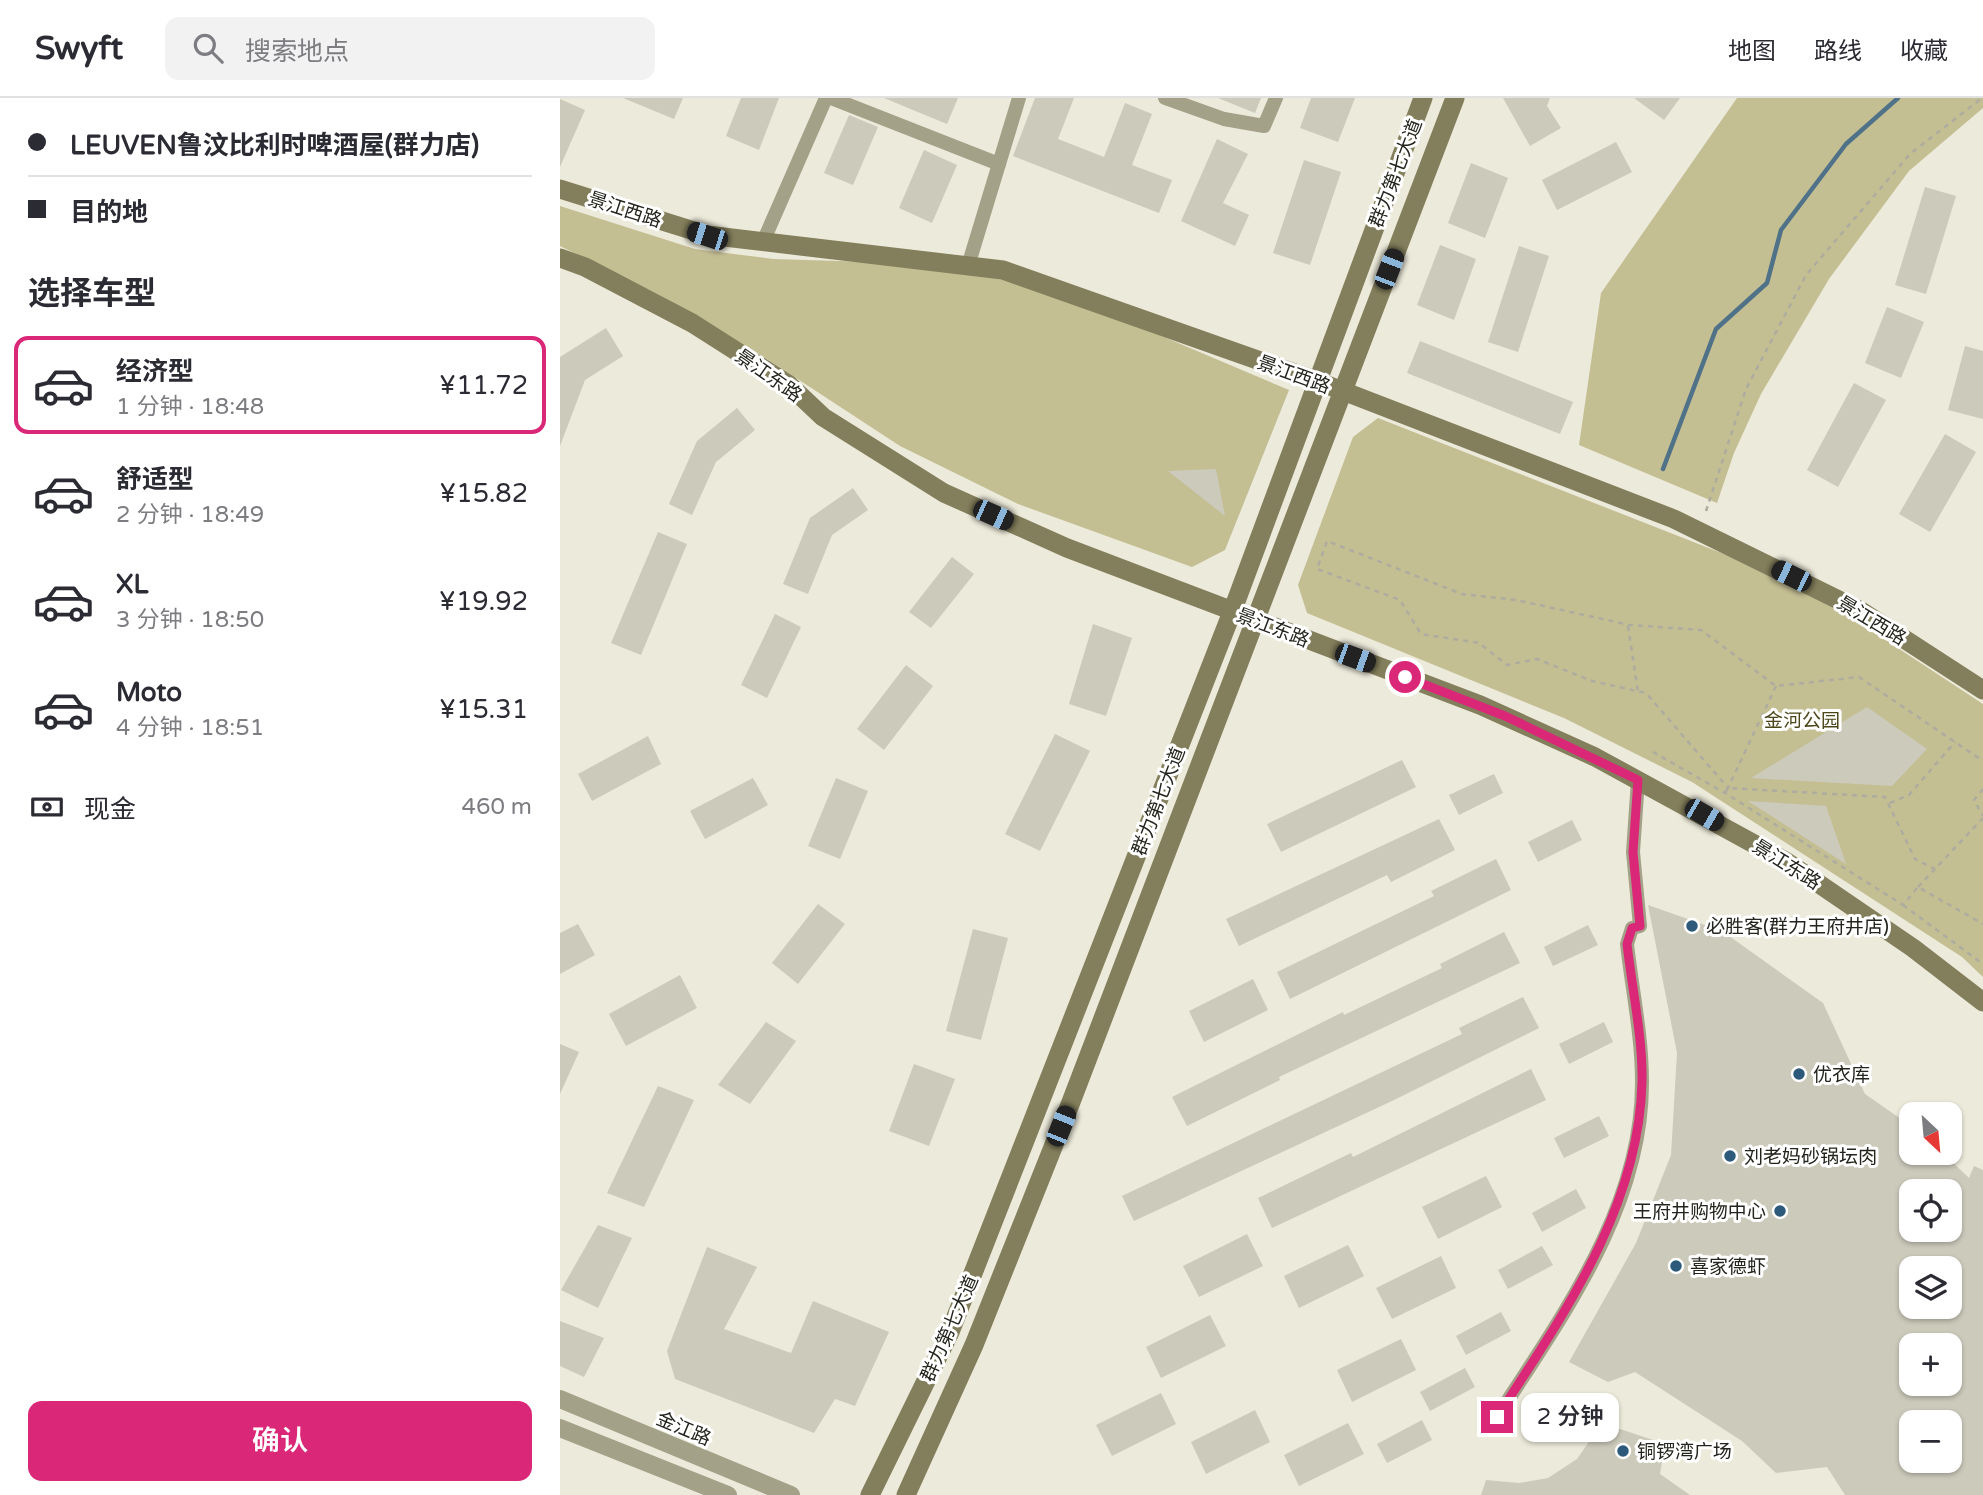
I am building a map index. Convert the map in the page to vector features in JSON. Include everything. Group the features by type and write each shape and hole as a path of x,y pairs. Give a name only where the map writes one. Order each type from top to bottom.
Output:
{"main road":[{"name":"群力第七大道","path":"870,1495 950,1332 1232,612 1423,98"},
{"name":"群力第七大道","path":"906,1495 974,1345 1455,98"},
{"name":"景江西路","path":"560,189 707,236 1003,270 1317,381 1674,519 1861,611 1983,690"},
{"name":"景江东路","path":"560,258 585,267 692,323 788,384 823,417 944,494 1067,548 1480,705 1638,780 1787,862 1913,947 1983,1002"}],"street":[{"path":"763,242 829,98 999,164"},
{"path":"968,266 1019,98"},
{"path":"1165,98 1224,119 1264,126 1276,98"},
{"path":"1497,1417 1572,1299 1618,1203 1634,1149 1642,1082 1627,944 1632,928 1640,926 1633,852 1638,780"},
{"name":"金江路","path":"560,1399 791,1495"},
{"path":"560,1427 728,1495"}],"path":[{"path":"1706,511 1746,389 1806,275 1910,154 1982,98"},
{"path":"1934,869 1914,859 1885,797 1728,788 1646,693 1592,681 1537,659 1507,665 1479,643 1421,634 1400,600 1317,569 1327,541 1462,594 1516,600 1628,624 1701,630 1776,686 1859,677 1983,761"},
{"path":"1628,624 1638,692"},
{"path":"1725,793 1776,686"},
{"path":"1888,804 1909,795 1955,742"},
{"path":"1653,752 1725,793 1903,905 1983,964"},
{"path":"1903,905 1983,817 1974,800 1983,790"},
{"path":"1918,887 1983,924"}],"green space":[{"path":"1737,98 1983,98 1983,108 1909,171 1829,279 1761,394 1734,453 1717,503 1579,445 1601,293"},
{"path":"560,206 695,249 773,259 872,262 997,276 1072,298 1289,390 1225,550 1192,567 1018,504 900,446 764,357 653,292 560,246"},
{"name":"金河公园","path":"1378,418 1724,554 1846,614 1983,704 1983,977 1962,957 1692,782 1564,718 1307,613 1298,585 1353,437"}],"building":[{"path":"623,98 683,98 674,119"},
{"path":"741,98 779,98 759,150 726,136"},
{"path":"884,98 958,98 947,124"},
{"path":"1035,98 1074,98 1058,139 1104,157 1125,103 1152,114 1132,165 1172,180 1159,213 1013,156"},
{"path":"1218,98 1261,98 1255,113"},
{"path":"1311,98 1355,98 1338,142 1300,128"},
{"path":"1503,98 1550,98 1547,106 1561,128 1530,146"},
{"path":"1634,98 1680,98 1664,120"},
{"path":"560,99 585,110 560,167"},
{"path":"849,115 878,127 853,185 824,173"},
{"path":"1217,139 1248,154 1223,203 1249,215 1235,246 1181,221"},
{"path":"1616,142 1632,172 1557,210 1542,180"},
{"path":"924,150 957,165 932,223 899,208"},
{"path":"1304,160 1341,172 1310,265 1273,253"},
{"path":"1471,163 1508,178 1485,238 1448,223"},
{"path":"1925,187 1956,196 1926,294 1895,285"},
{"path":"1440,245 1476,259 1454,320 1417,305"},
{"path":"1519,246 1549,256 1518,352 1488,342"},
{"path":"1887,307 1924,322 1901,378 1865,363"},
{"path":"606,328 623,356 585,380 560,446 560,357"},
{"path":"1420,341 1573,402 1560,434 1407,373"},
{"path":"1965,346 1983,351 1983,419 1948,410"},
{"path":"1854,383 1886,400 1838,487 1807,470"},
{"path":"737,408 755,430 716,462 692,515 669,504 697,441"},
{"path":"1945,434 1976,452 1930,532 1899,514"},
{"path":"1216,469 1225,516 1168,471"},
{"path":"853,488 868,510 832,535 808,594 783,584 810,518"},
{"path":"658,532 687,544 641,655 611,643"},
{"path":"952,557 974,574 931,628 909,612"},
{"path":"775,614 801,627 767,698 741,685"},
{"path":"1093,624 1132,638 1106,716 1069,704"},
{"path":"906,665 933,686 884,750 857,729"},
{"path":"1867,707 1927,749 1892,786 1751,778"},
{"path":"1055,734 1090,751 1040,851 1005,834"},
{"path":"648,736 661,764 592,801 578,774"},
{"path":"1402,760 1416,787 1281,852 1267,824"},
{"path":"1494,774 1503,793 1459,815 1449,795"},
{"path":"753,778 768,805 705,839 690,811"},
{"path":"836,778 868,791 840,859 808,846"},
{"path":"1748,801 1826,806 1846,864"},
{"path":"1439,819 1455,850 1391,882 1387,875 1239,946 1226,919"},
{"path":"1572,820 1582,840 1538,862 1528,842"},
{"path":"1496,859 1511,890 1290,999 1277,972 1434,896 1431,891"},
{"path":"818,904 845,924 798,984 772,963"},
{"name":"王府井购物中心","path":"1648,905 1722,931 1823,1003 1865,1094 1899,1118 1899,1166 1957,1166 1969,1178 1974,1166 1983,1170 1983,1495 1845,1495 1827,1467 1776,1473 1742,1441 1635,1372 1608,1382 1569,1362 1636,1243 1671,1155 1677,1053"},
{"path":"578,924 595,955 560,974 560,933"},
{"path":"1588,925 1598,945 1553,966 1544,947"},
{"path":"973,929 1008,938 981,1040 946,1031"},
{"path":"1504,932 1520,963 1279,1077 1280,1080 1187,1126 1172,1097 1343,1012 1344,1015 1442,968 1440,964"},
{"path":"680,975 697,1008 626,1046 609,1014"},
{"path":"1253,979 1268,1010 1204,1042 1189,1011"},
{"path":"1523,997 1539,1028 1392,1101 1134,1221 1122,1196 1462,1034 1459,1028"},
{"path":"766,1022 796,1041 750,1104 718,1085"},
{"path":"1604,1022 1613,1042 1569,1064 1559,1044"},
{"path":"560,1044 579,1052 560,1094"},
{"path":"914,1064 955,1079 929,1146 889,1131"},
{"path":"1531,1069 1546,1100 1272,1228 1258,1198 1351,1153 1353,1157"},
{"path":"658,1086 694,1100 644,1207 607,1193"},
{"path":"1599,1116 1609,1136 1564,1158 1554,1138"},
{"path":"1486,1176 1502,1207 1438,1239 1422,1207"},
{"path":"1576,1189 1586,1208 1542,1232 1532,1213"},
{"path":"598,1225 632,1238 598,1308 561,1290"},
{"path":"1247,1234 1263,1266 1199,1297 1183,1266"},
{"path":"1348,1245 1364,1276 1299,1308 1284,1276"},
{"path":"1542,1246 1553,1265 1508,1289 1498,1270"},
{"path":"707,1247 757,1267 724,1329 791,1353 813,1301 889,1332 855,1406 835,1399 814,1433 675,1379 667,1351"},
{"path":"1441,1256 1456,1288 1392,1319 1376,1288"},
{"path":"1501,1312 1511,1331 1466,1355 1456,1336"},
{"path":"1210,1315 1226,1346 1161,1378 1146,1347"},
{"path":"560,1321 604,1338 584,1377 560,1366"},
{"path":"1401,1339 1416,1370 1352,1402 1337,1370"},
{"path":"1465,1368 1475,1387 1430,1411 1420,1392"},
{"path":"1161,1393 1176,1424 1112,1456 1096,1425"},
{"path":"1255,1410 1270,1442 1206,1474 1191,1442"},
{"path":"1422,1420 1432,1440 1387,1463 1377,1444"},
{"path":"1348,1423 1364,1454 1299,1486 1284,1455"},
{"name":"铜锣湾广场","path":"1602,1423 1665,1444 1660,1474 1690,1495 1481,1495 1486,1480 1519,1483 1548,1478 1577,1459"}],"waterway":[{"path":"1663,469 1716,329 1767,283 1781,230 1846,144 1898,98"}],"place":[{"name":"必胜客(群力王府井店)","path":"1692,926"},
{"name":"优衣库","path":"1799,1074"},
{"name":"刘老妈砂锅坛肉","path":"1730,1156"},
{"name":"王府井购物中心","path":"1780,1211"},
{"name":"喜家德虾","path":"1676,1266"},
{"name":"铜锣湾广场","path":"1623,1451"}],"route":[{"path":"1405,677 1505,716 1638,780 1633,852 1640,926 1632,928 1627,944 1642,1082 1634,1149 1622,1193 1610,1223 1572,1299 1497,1417"}]}
